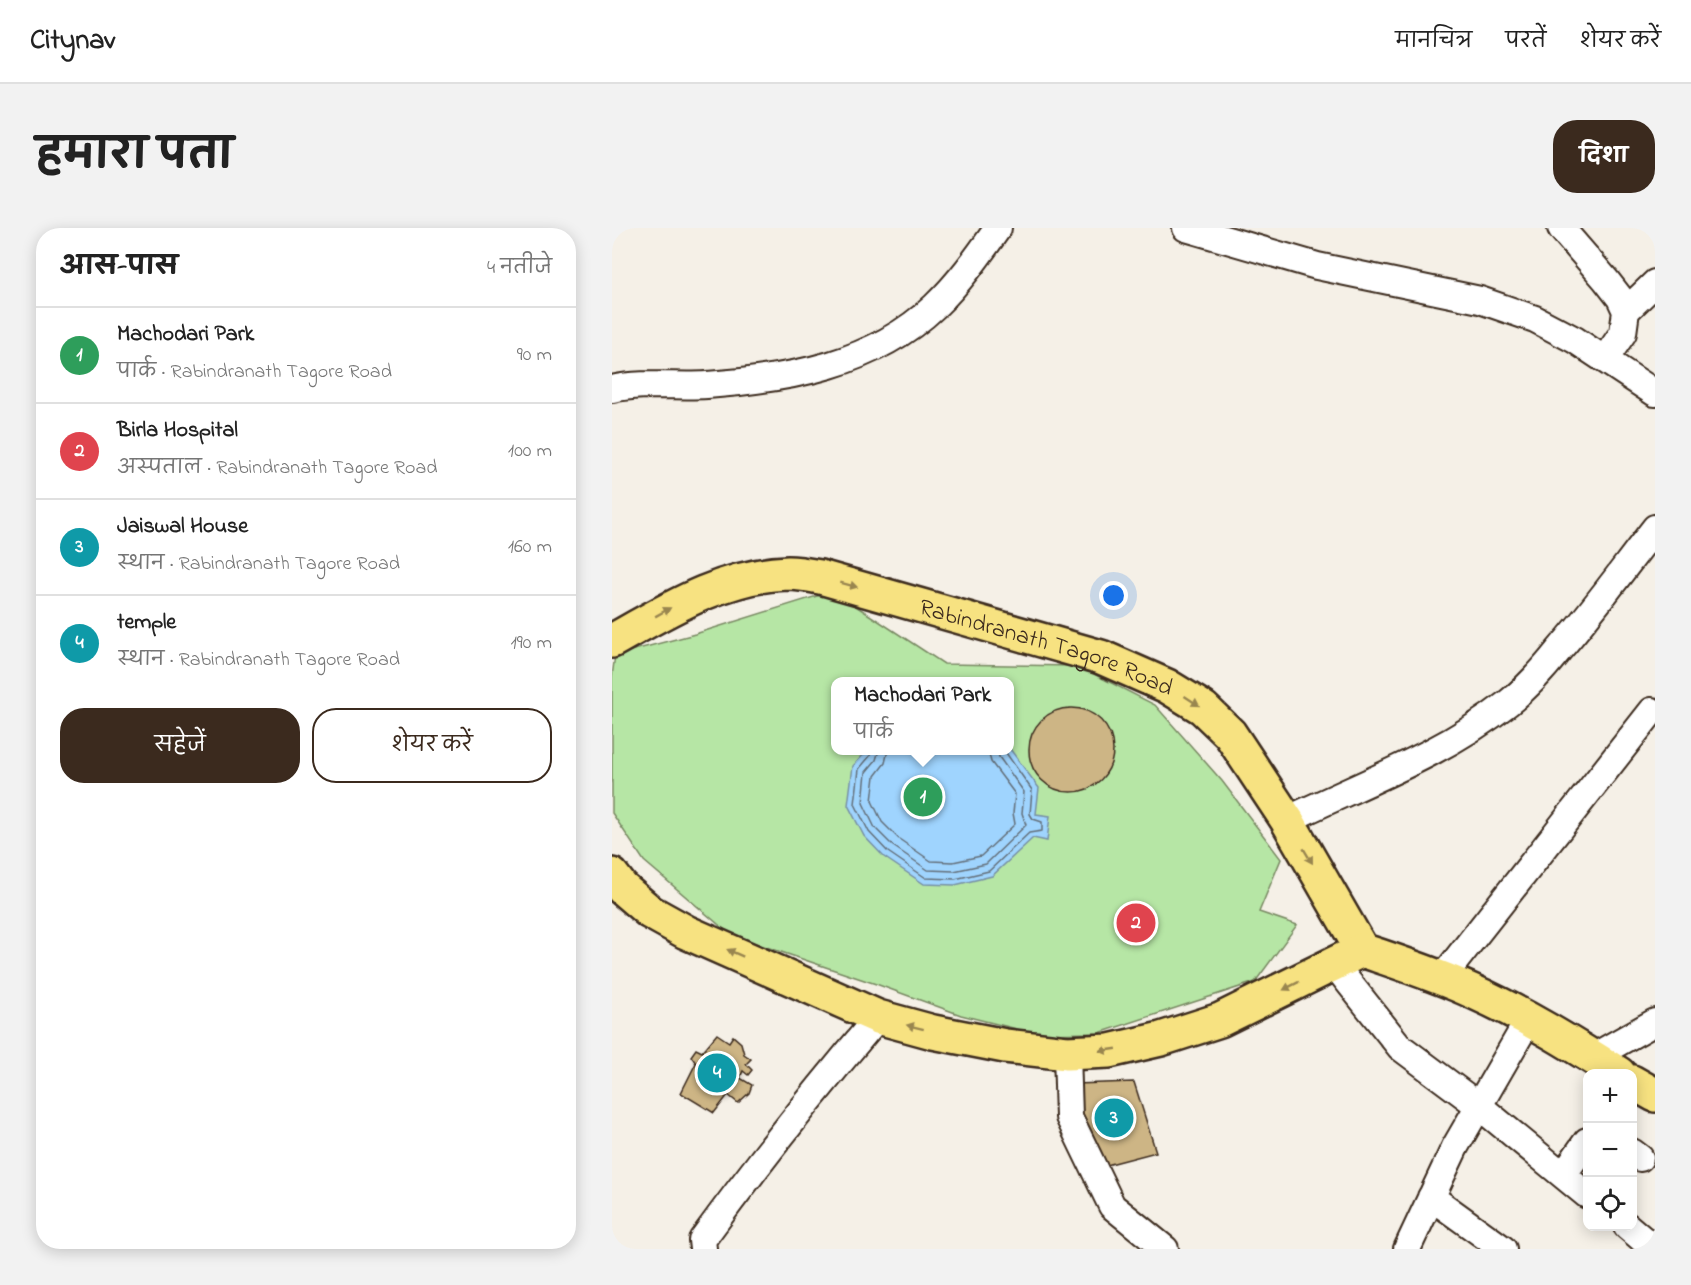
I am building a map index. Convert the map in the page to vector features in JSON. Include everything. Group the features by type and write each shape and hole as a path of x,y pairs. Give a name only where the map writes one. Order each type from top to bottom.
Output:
{"main road":[{"name":"Rabindranath Tagore Road","path":"612,641 669,609 723,585 761,576 789,573 820,577 1101,657 1167,686 1203,708 1230,734 1287,820 1348,957"},
{"path":"612,875 622,888 650,912 686,932 878,1017 933,1032 995,1044 1067,1053 1109,1051 1161,1039 1220,1020 1348,957 1442,978 1529,1019 1606,1065"},
{"path":"1637,1085 1655,1095"}],"street":[{"path":"612,389 632,385 701,386 777,378 820,369 856,356 897,336 934,307 958,281 998,228"},
{"path":"1186,228 1317,266 1480,300 1535,319 1605,359 1655,393"},
{"path":"1561,228 1606,280 1626,310 1623,333 1605,359"},
{"path":"1626,310 1655,283"},
{"path":"1287,820 1392,772 1461,736 1510,702 1540,673 1573,634 1655,528"},
{"path":"1442,978 1652,711"},
{"path":"1348,957 1400,1047 1479,1106 1583,1192"},
{"path":"703,1249 702,1240 746,1179 878,1017"},
{"path":"1407,1249 1455,1147 1529,1019"},
{"path":"1606,1065 1655,1022"},
{"path":"1067,1053 1068,1117 1112,1206 1165,1249"},
{"path":"1563,1175 1583,1147"},
{"path":"1431,1197 1503,1249"},
{"path":"1632,1231 1654,1249"}],"green space":[{"path":"833,591 944,664 1078,666 1155,705 1222,781 1281,859 1259,912 1297,925 1255,982 1099,1033 1037,1034 961,1015 731,935 644,861 612,813 612,677 615,655 695,634"}],"water":[{"path":"1014,754 1039,788 1036,814 1050,816 1047,841 1033,838 992,876 955,885 924,884 884,857 864,836 848,805 853,766 863,755"}],"building":[{"path":"1071,708 1094,715 1106,727 1113,750 1106,773 1094,785 1071,792 1048,785 1036,773 1029,750 1036,727 1048,715"},
{"path":"717,1034 729,1042 733,1036 741,1043 744,1054 751,1059 746,1064 752,1070 748,1075 743,1071 740,1078 752,1085 749,1093 738,1103 728,1095 714,1113 681,1093 696,1063 691,1056 696,1049 702,1052"},
{"path":"1134,1082 1156,1152 1095,1168 1075,1084"}],"place":[{"name":"Machodari Park","path":"923,797"},
{"name":"Birla Hospital","path":"1136,923"},
{"name":"temple","path":"717,1073"},
{"name":"Jaiswal House","path":"1114,1118"}]}
